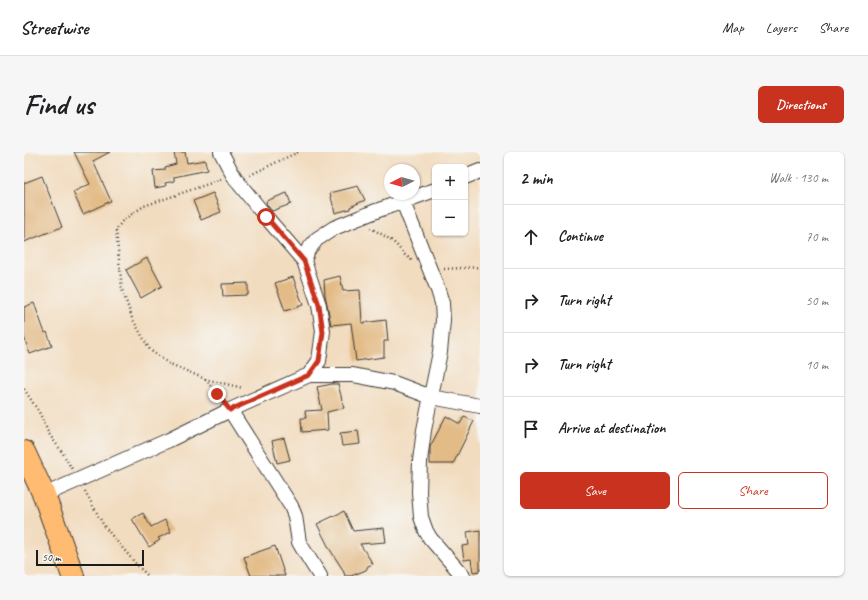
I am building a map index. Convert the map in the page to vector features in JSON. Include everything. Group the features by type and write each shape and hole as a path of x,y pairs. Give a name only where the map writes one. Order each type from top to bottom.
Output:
{"main road":[{"path":"24,452 44,495 73,576"}],"street":[{"path":"221,152 234,177 304,261 319,305 323,332 319,361 309,375"},
{"path":"468,176 480,171"},
{"path":"304,261 308,250 317,239 334,228 432,191"},
{"path":"403,202 438,290 442,303 443,320 440,352 424,430 420,461 419,492 421,517 430,538 463,576"},
{"path":"44,495 169,440 230,410 309,375 353,374 394,383 431,398 480,406"},
{"path":"230,410 291,506 295,516 299,542 302,550 320,576"}],"path":[{"path":"246,389 205,379 168,363 150,350 132,318 122,289 116,230 123,220 144,206 211,183 234,177 298,152"},
{"path":"356,219 386,236 395,243 405,256 430,270 480,267"},
{"path":"205,379 230,410"},
{"path":"24,389 39,412 49,434 62,452 104,526 148,576"}],"building":[{"path":"74,152 110,152 93,161 111,201 83,214 73,192 90,184"},
{"path":"174,152 185,152 187,163 205,160 207,170 174,177 174,181 165,183 166,186 155,188 153,171 165,170 165,167 176,164"},
{"path":"42,176 62,227 24,242 24,183"},
{"path":"358,186 365,200 350,207 350,209 335,213 330,193"},
{"path":"213,193 221,212 201,220 193,201"},
{"path":"287,193 291,204 272,211 267,205 266,201"},
{"path":"147,258 162,286 141,298 126,270"},
{"path":"340,276 343,291 360,290 362,323 386,320 388,341 384,341 384,357 356,361 351,323 331,325 325,295 324,280"},
{"path":"293,277 303,305 285,311 275,283"},
{"path":"248,283 248,295 223,296 222,284"},
{"path":"34,303 45,333 47,332 52,346 30,354 24,337 24,307"},
{"path":"338,384 344,408 327,412 328,430 302,432 301,418 306,418 305,411 322,410 317,387"},
{"path":"446,416 460,424 464,417 474,421 453,464 430,464 430,447"},
{"path":"358,431 360,444 342,446 340,433"},
{"path":"284,438 290,460 277,463 272,441"},
{"path":"344,511 353,531 384,528 386,542 360,544 373,564 368,566 366,570 351,576 345,576 317,524"},
{"path":"143,513 151,527 165,520 171,532 158,538 160,540 149,547 132,519"},
{"path":"480,530 480,571 473,572 471,559 464,560 462,546 469,545 467,532"},
{"path":"275,546 285,576 251,576 244,557"}],"route":[{"path":"217,394 230,410 309,375 319,361 323,332 319,305 304,261 266,217"}]}
